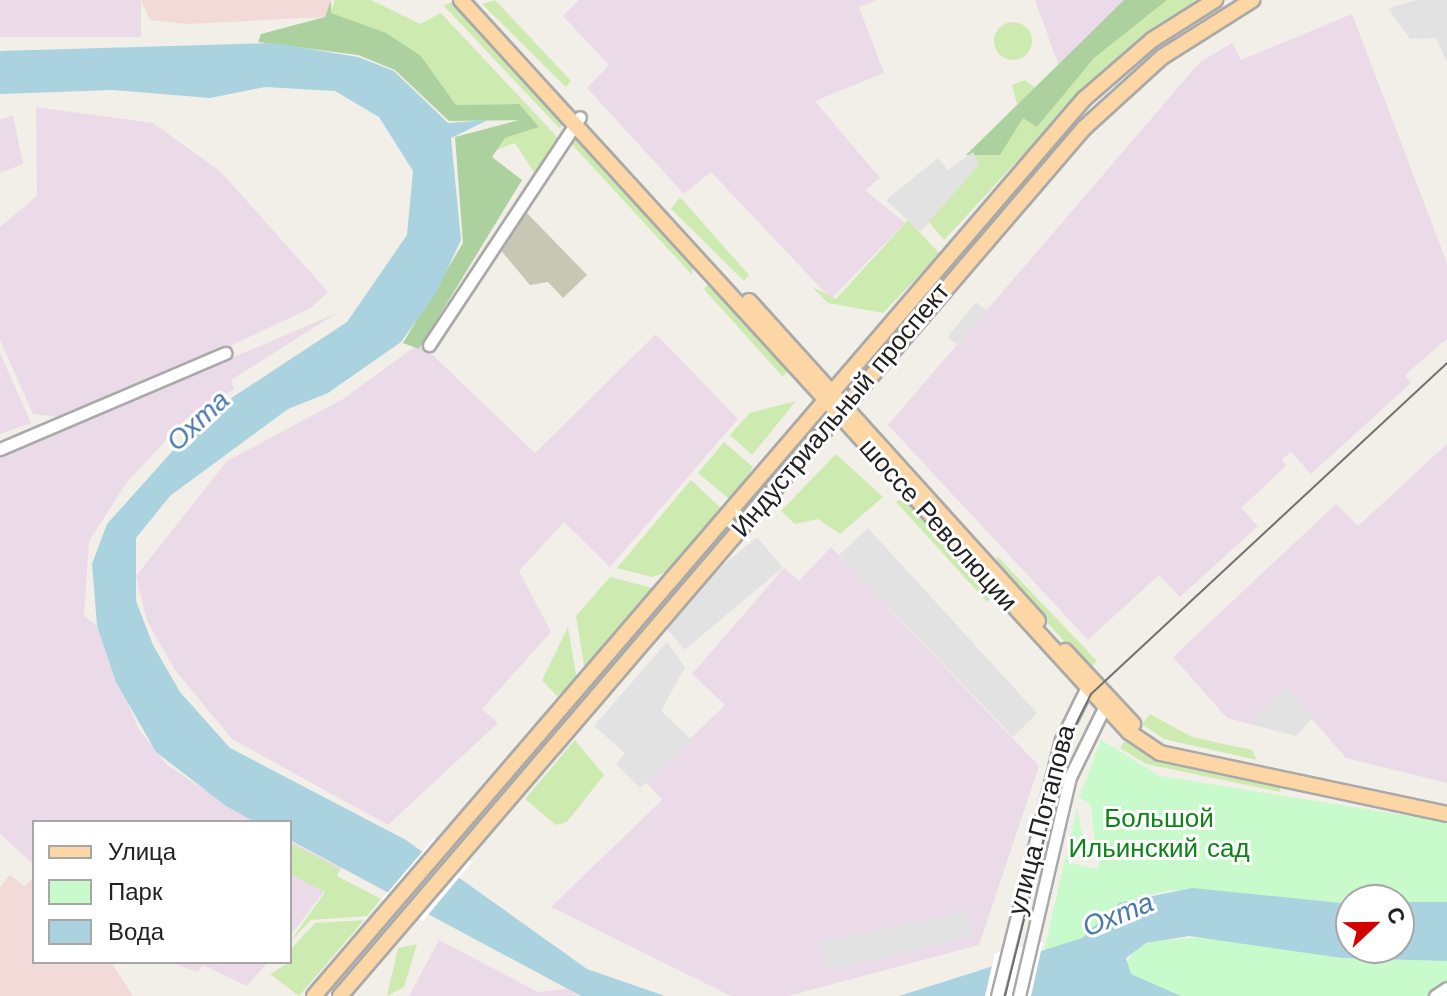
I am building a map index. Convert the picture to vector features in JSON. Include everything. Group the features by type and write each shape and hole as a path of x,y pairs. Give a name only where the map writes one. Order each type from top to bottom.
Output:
{"main road":[{"name":"шоссе Революции","path":"461,0 577,120"},
{"name":"шоссе Революции","path":"473,0 577,120 1094,690 1162,744 1447,805"},
{"name":"Индустриальный проспект","path":"395,902 1084,99 1139,50 1215,0"},
{"name":"Индустриальный проспект","path":"412,913 1103,107 1162,57 1252,0"},
{"name":"улица Потапова","path":"1094,690 1104,708"},
{"path":"1104,708 1160,753 1447,814"},
{"path":"448,840 464,852"},
{"path":"314,996 395,902 412,913 340,996"}],"street":[{"path":"429,345 577,120"},
{"path":"0,449 225,353"},
{"name":"улица Потапова","path":"997,996 1064,731 1094,690"},
{"name":"улица Потапова","path":"1019,996 1070,777 1104,708"},
{"path":"1435,996 1447,988"}],"shaded area":[{"path":"0,0 141,0 141,37 0,37"},
{"path":"141,0 331,0 325,17 187,24 150,20"},
{"path":"579,0 877,0 859,7 884,73 815,101 880,178 865,190 905,223 831,299 711,172 684,194 587,88 609,65 563,16"},
{"path":"1035,0 1124,0 1060,69"},
{"path":"1417,0 1447,0 1447,62 1436,38 1410,39 1388,8"},
{"path":"1352,14 1447,263 1447,339 1405,375 1411,383 1311,474 1291,452 1282,459 1286,466 1241,508 1258,526 1180,597 1159,575 1088,640 888,425 1200,62 1232,43 1241,60"},
{"path":"36,107 153,123 221,172 328,292 311,308 185,367 59,417 33,414 0,340 0,227 37,196"},
{"path":"13,115 23,164 0,173 0,120"},
{"path":"973,152 979,165 920,232 886,200 938,158 948,170"},
{"path":"525,211 587,275 563,298 548,282 530,285 498,247"},
{"path":"976,302 987,311 959,346 948,337"},
{"path":"337,313 231,380 234,389 186,419 127,482 89,541 84,616 96,625 138,728 167,765 251,820 32,820 32,863 0,834 0,457"},
{"path":"656,334 738,419 610,567 564,522 519,571 551,632 482,709 498,723 388,825 232,739 175,670 147,621 136,576 227,461 343,399 420,343 535,453"},
{"path":"0,353 31,423 0,434"},
{"path":"1447,444 1447,783 1346,758 1286,689 1250,724 1227,718 1173,657 1336,504 1358,526"},
{"path":"868,528 1037,713 1013,737 839,555"},
{"path":"757,537 783,568 685,650 659,619"},
{"path":"831,547 1039,766 979,945 788,996 731,996 551,907 662,800 646,782 725,705 692,674 784,568 799,581"},
{"path":"667,642 685,667 661,711 692,740 640,788 616,764 625,753 594,726"},
{"path":"1286,688 1313,717 1296,736 1250,724"},
{"path":"292,842 342,868 292,933"},
{"path":"10,875 24,886 32,879 32,964 112,964 133,996 0,996 0,887"},
{"path":"968,911 974,936 829,971 818,943"},
{"path":"439,940 538,992 568,989 578,996 409,996"},
{"path":"175,964 266,964 247,986 203,965 197,972"}],"green space":[{"path":"331,0 331,13 386,33 421,56 456,105 519,104 539,127 505,138 492,157 522,180 419,349 403,343 463,243 455,137 519,120 449,121 395,70 358,55 258,42 261,34 325,17"},
{"path":"335,0 371,0 420,24 441,13 558,138 535,174 515,143 496,150 505,138 539,127 504,105 456,105 421,56 330,13"},
{"path":"455,0 563,121 560,129 444,6"},
{"path":"495,0 571,81 566,87 482,4"},
{"path":"1124,0 1197,0 1101,71 944,240 928,221 973,152 966,155 1018,108 1012,85 1025,80 1038,90"},
{"path":"1124,0 1167,0 1094,58 1037,127 1023,118 1000,155 966,155"},
{"path":"1013,22 1026,28 1032,41 1026,54 1013,60 1000,54 994,41 1000,28"},
{"path":"575,135 693,262 692,275 566,138"},
{"path":"680,197 749,275 744,281 671,209"},
{"path":"908,220 940,254 883,313 828,303 812,287 836,299"},
{"path":"711,282 790,370 783,376 704,289"},
{"path":"796,401 752,455 730,435 750,413"},
{"path":"724,442 753,467 732,501 698,473"},
{"path":"836,454 883,497 840,534 818,519 795,524 781,511"},
{"path":"691,480 724,511 671,571 652,577 617,568"},
{"path":"903,498 993,597 987,602 896,502"},
{"path":"997,556 1097,661 1089,669 996,566"},
{"path":"610,577 656,589 585,672 576,616"},
{"path":"568,627 577,680 557,696 542,680"},
{"path":"1150,714 1192,737 1252,750 1257,760 1164,739 1142,724"},
{"path":"1127,738 1160,759 1281,785 1280,792 1146,764 1120,748"},
{"path":"575,740 604,775 567,822 556,825 525,799"},
{"name":"Большой Ильинский сад","path":"1101,740 1160,776 1447,822 1447,902 1415,903 1415,884 1335,884 1335,903 1170,890 1135,898 1082,938 1044,951 1077,808 1084,844 1076,843 1071,863 1098,869 1103,846 1095,845 1091,805 1079,797"},
{"path":"292,844 340,869 337,876 381,899 367,916 311,920 292,940 325,892 292,875"},
{"path":"364,920 299,996 270,974 292,964 292,948 315,923"},
{"path":"1224,936 1335,957 1335,964 1447,961 1447,983 1429,996 1181,996 1131,974 1127,963 1135,948 1155,941"},
{"path":"417,944 404,987 387,996 398,948"}],"water":[{"path":"273,43 358,57 394,71 448,123 488,120 451,138 461,240 435,295 401,342 328,393 288,409 170,496 136,538 136,601 153,645 180,692 230,748 406,840 587,969 665,996 581,996 292,841 292,820 251,820 226,806 156,752 116,682 97,626 92,564 107,524 204,416 347,322 407,235 413,171 379,117 335,91 265,87 210,98 113,90 0,94 0,51"},
{"name":"Охта","path":"1192,888 1335,902 1335,957 1189,936 1146,943 1126,958 1131,974 1181,996 899,996 1082,938 1119,903"},
{"path":"1415,902 1447,902 1447,961 1415,960"}],"pier":[{"path":"434,838 472,862 423,921 382,899"},
{"path":"1043,942 1031,996 985,996 995,953"}],"tram line":[{"path":"1005,996 1069,738 1091,694 1447,363"}]}
